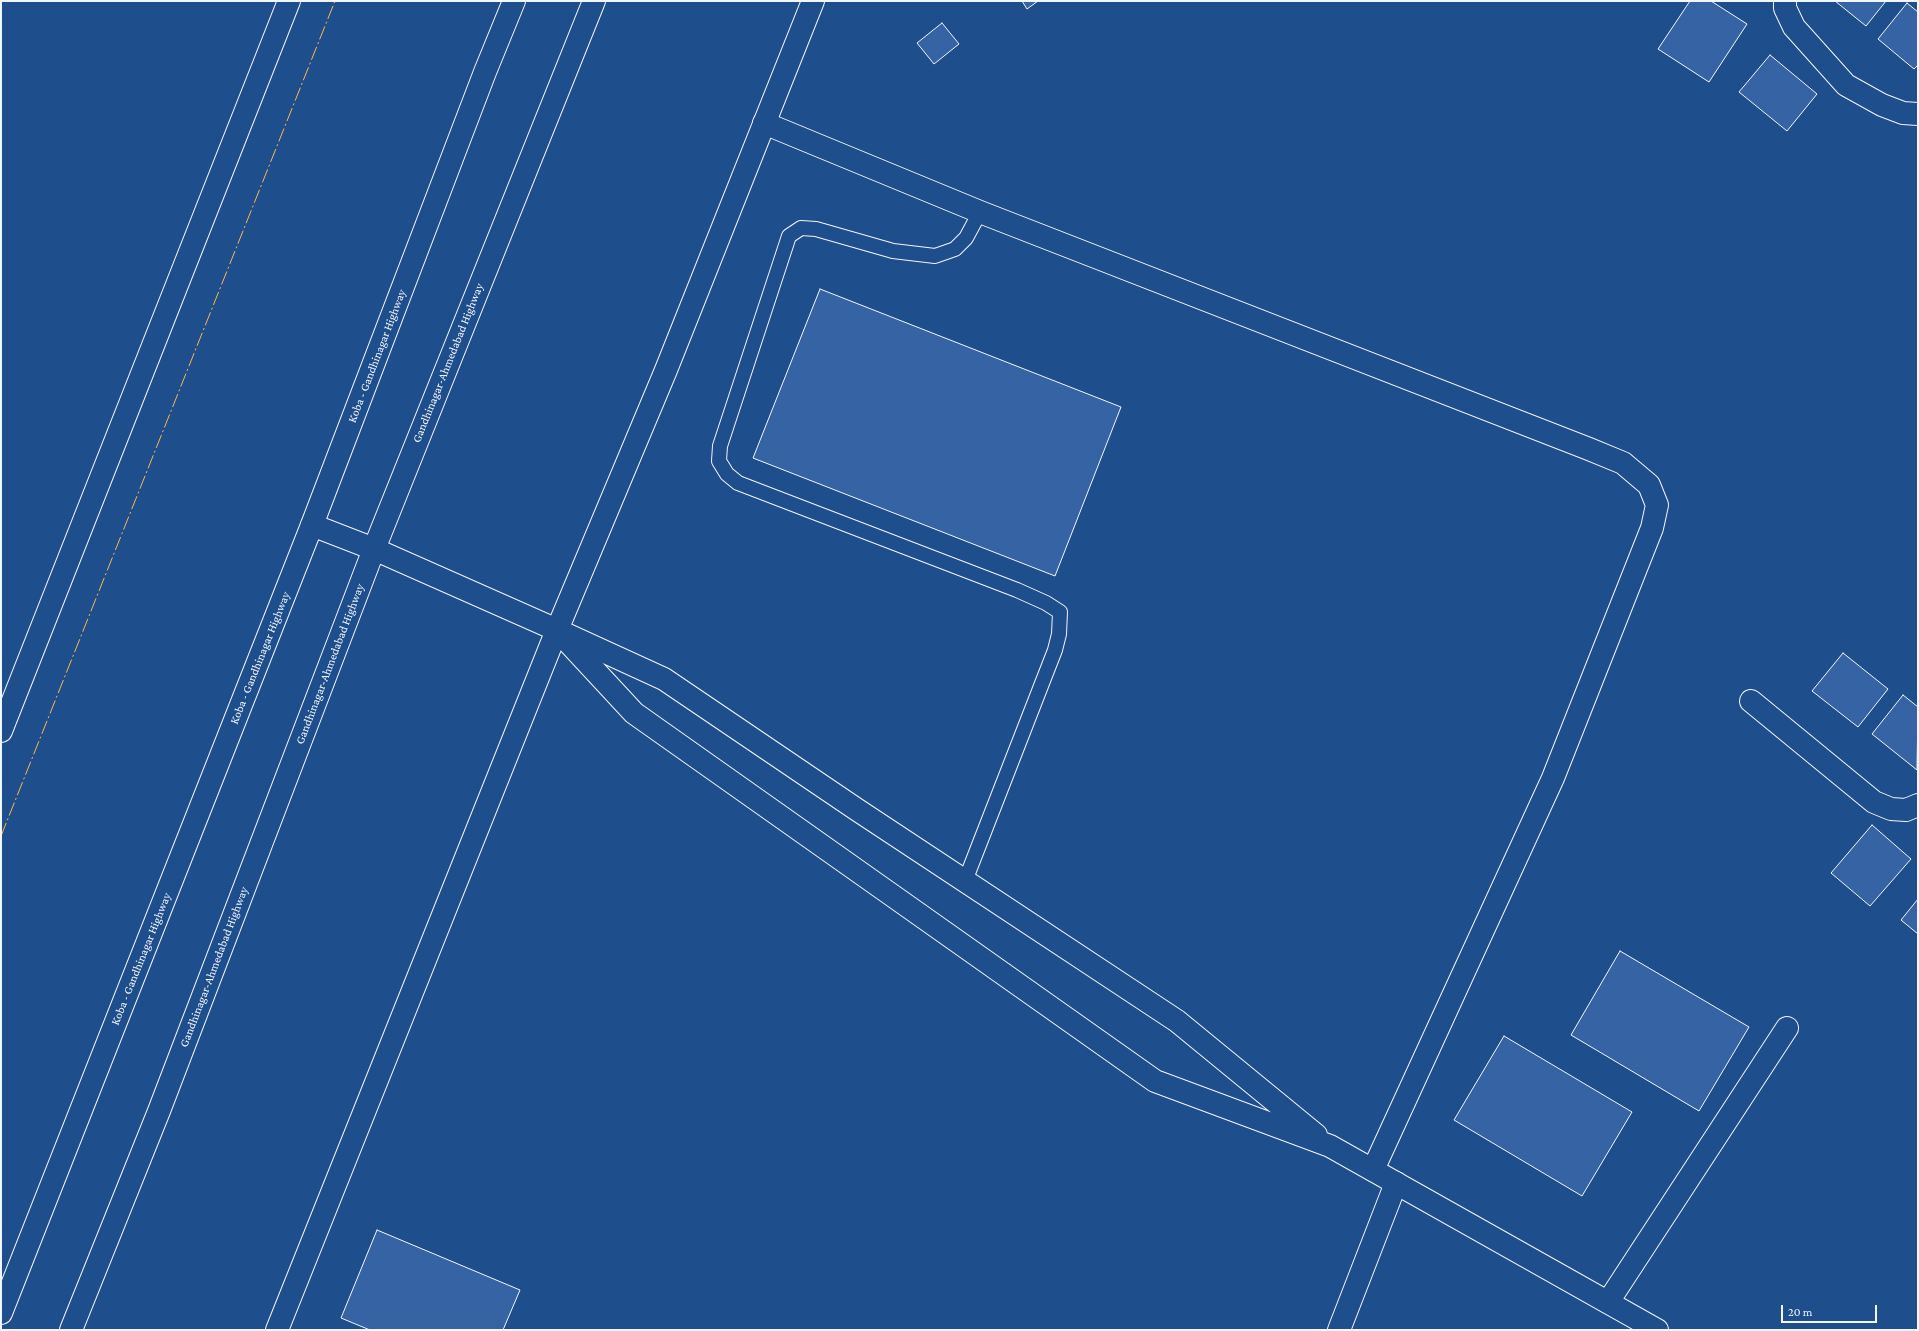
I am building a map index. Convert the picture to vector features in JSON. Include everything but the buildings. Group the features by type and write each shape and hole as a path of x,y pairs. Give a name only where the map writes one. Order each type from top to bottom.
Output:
{"street":[{"path":"1,731 289,1"},
{"name":"Koba - Gandhinagar Highway","path":"1,1313 312,525 485,72 514,1"},
{"name":"Gandhinagar-Ahmedabad Highway","path":"71,1330 159,1110 374,549 594,1"},
{"path":"277,1330 557,630 666,370 813,1"},
{"path":"1785,1 1785,8 1794,27 1846,85 1882,105 1903,113 1918,114"},
{"path":"764,123 980,212 1589,449 1623,463 1649,485 1657,505 1652,528 1553,778 1373,1170"},
{"path":"312,525 374,549 664,679 1177,1021 1330,1146"},
{"path":"557,630 634,713 1155,1081 1330,1146 1657,1330"},
{"path":"1751,700 1874,802 1891,809 1906,810 1918,805"},
{"path":"1608,1302 1787,1028"},
{"path":"1339,1330 1396,1183"}],"lane":[{"path":"965,881 1055,650 1059,634 1060,612 1046,603 1017,590 738,483 727,474 719,461 720,446 789,236 801,228 816,229 893,251 935,256 955,249 966,238 980,212"}],"power":[{"path":"1,836 335,1"}]}
